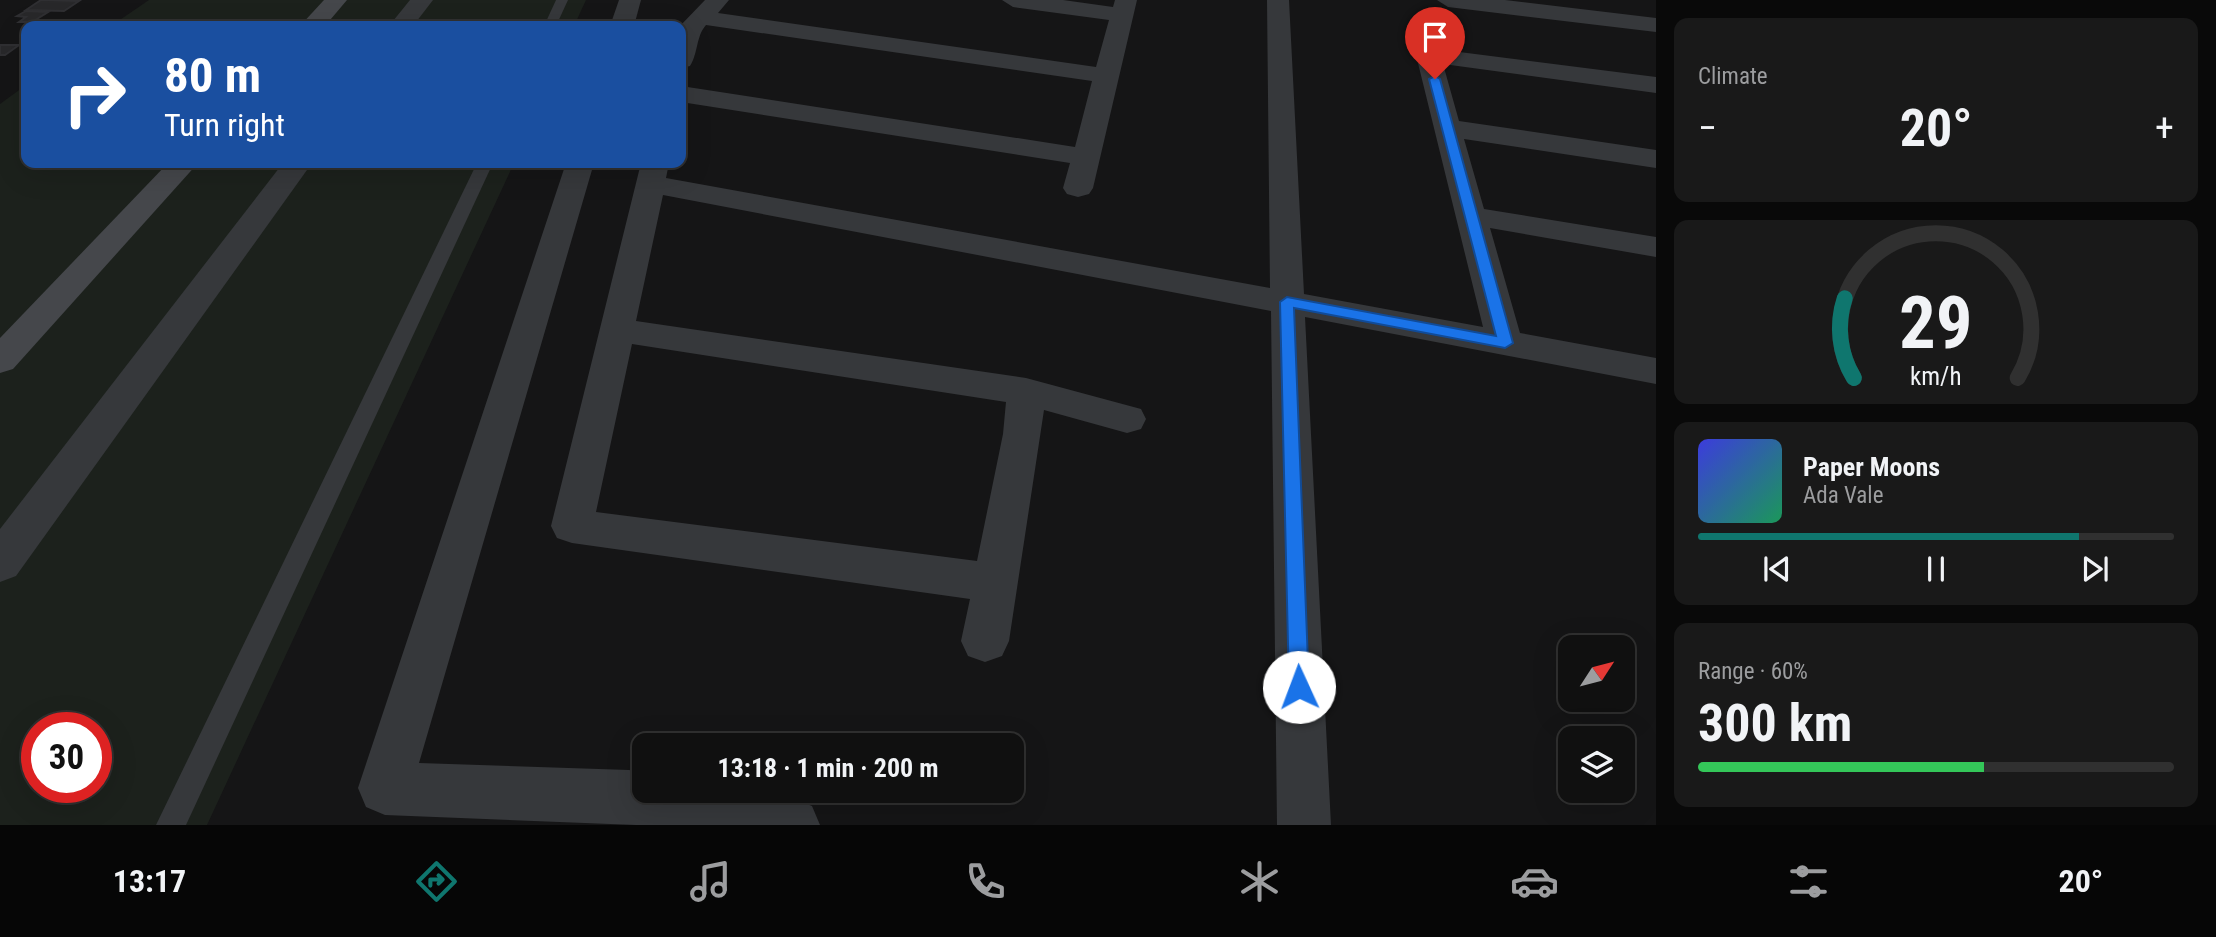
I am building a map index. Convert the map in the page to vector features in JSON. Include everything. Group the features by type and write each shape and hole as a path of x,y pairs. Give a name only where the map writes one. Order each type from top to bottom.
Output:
{"main road":[{"path":"317,21 336,0"},
{"path":"0,360 179,168"}],"street":[{"path":"405,21 422,0"},
{"path":"624,21 631,0"},
{"path":"1013,0 1124,8 1079,188"},
{"path":"1278,0 1304,825"},
{"path":"1448,0 1656,25"},
{"path":"686,44 691,27 710,8 1107,76"},
{"path":"1505,343 1428,55 1656,85"},
{"path":"686,95 1087,157"},
{"path":"1448,128 1656,159"},
{"path":"0,563 294,168"},
{"path":"578,168 385,788 629,797 793,825"},
{"path":"995,583 572,526 652,173 1287,302 1656,371"},
{"path":"1472,216 1656,247"},
{"path":"617,330 1026,392 1127,419"},
{"path":"985,641 1023,434 1026,392"}],"lane":[{"path":"552,21 562,0"},
{"path":"171,825 483,168"}],"shaded area":[{"path":"149,0 586,0 576,21 118,21"},
{"path":"21,89 21,168 512,168 207,825 0,825 0,104"}],"building":[{"path":"41,0 79,1 64,11 26,10"},
{"path":"26,11 48,12 34,21 19,22 26,17 17,16"},
{"path":"0,45 19,45 5,55 0,55"}],"route":[{"path":"1299,687 1287,302 1505,343 1435,79"}]}
